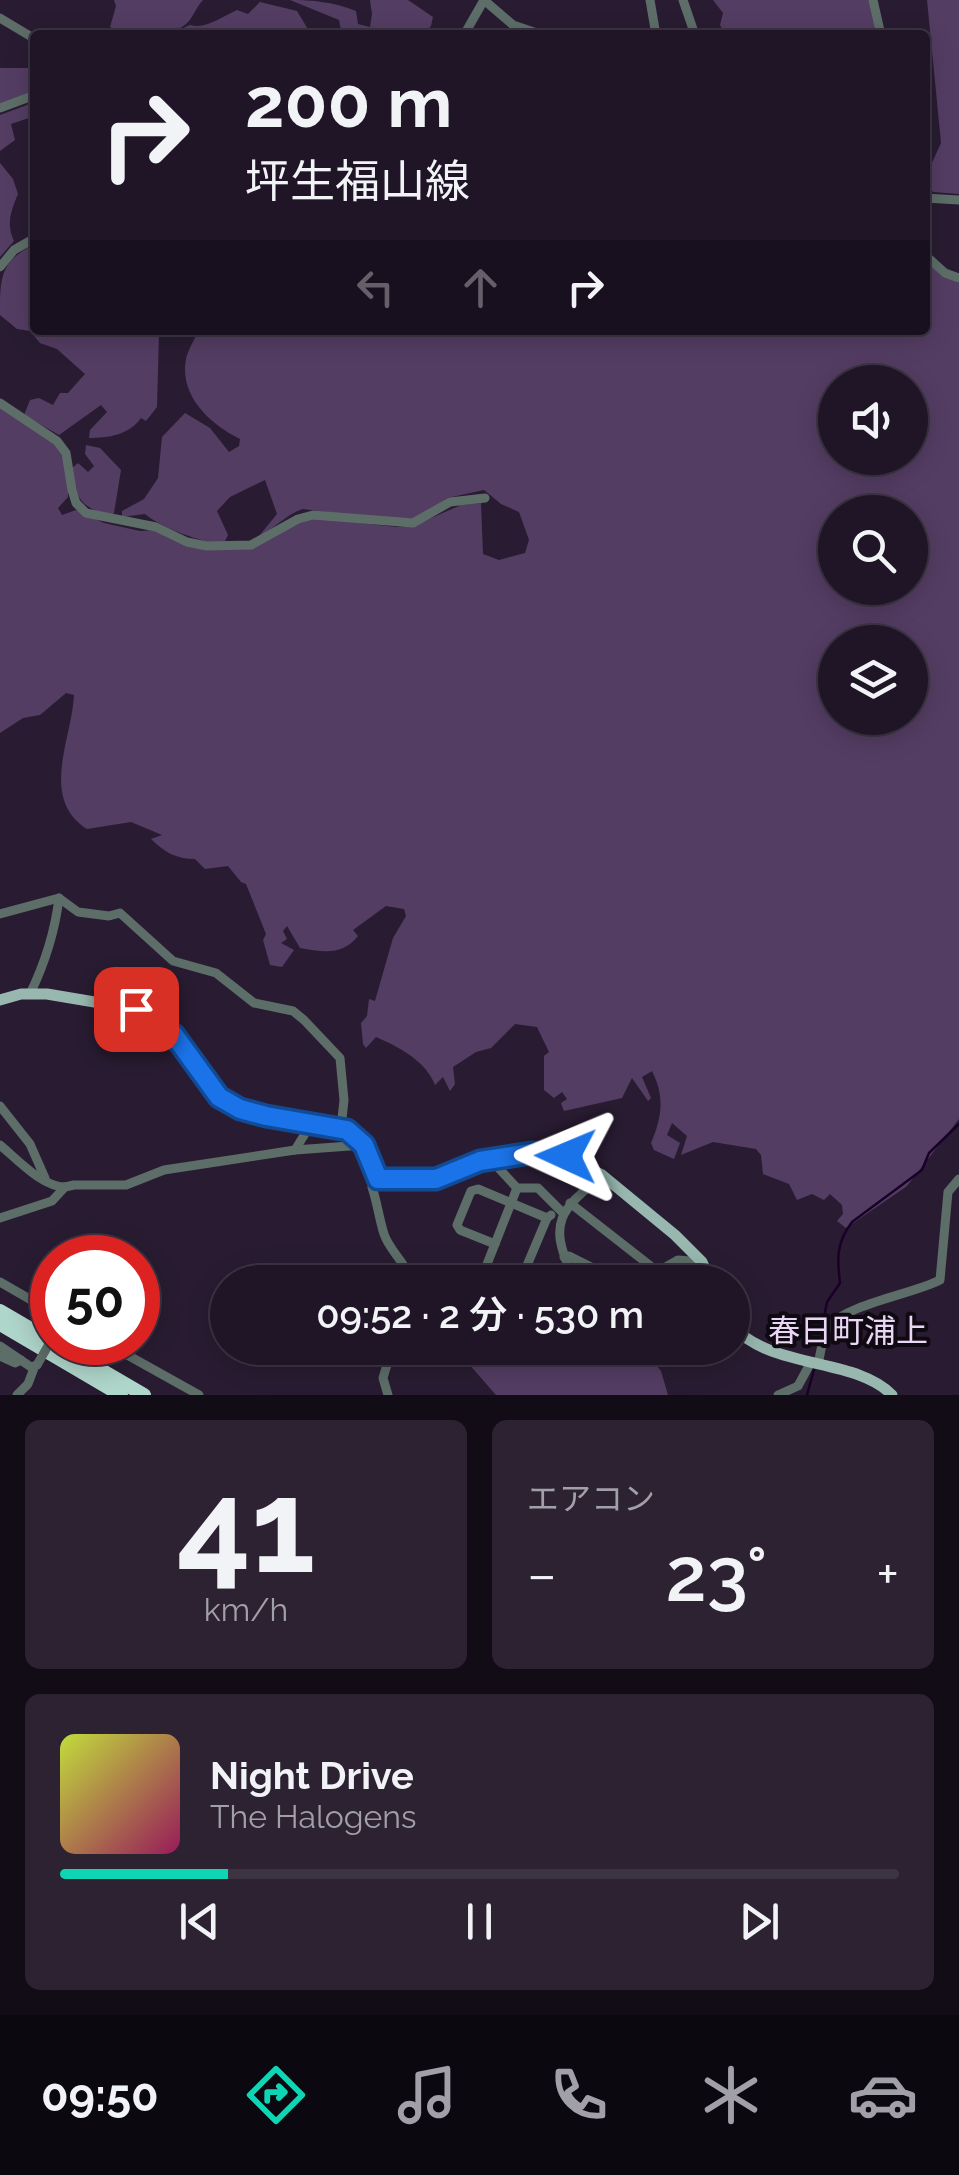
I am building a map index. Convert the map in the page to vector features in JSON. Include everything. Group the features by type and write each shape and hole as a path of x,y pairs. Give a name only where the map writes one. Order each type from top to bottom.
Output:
{"highway":[{"path":"0,1310 144,1395"},
{"path":"0,1324 121,1395"}],"main road":[{"path":"0,1000 30,994 136,1009 174,1035 210,1087 230,1104 266,1116 352,1132 364,1145 378,1179 436,1179 468,1165 531,1153 554,1153 579,1160 676,1235 703,1265"},
{"path":"750,1340 875,1382 892,1395"}],"street":[{"path":"467,30 484,0 513,25 528,30"},
{"path":"650,0 655,30"},
{"path":"683,0 693,30"},
{"path":"872,0 880,30"},
{"path":"0,18 30,35"},
{"path":"0,108 30,97"},
{"path":"930,198 959,200"},
{"path":"0,267 14,250 30,241"},
{"path":"930,260 945,273 959,278"},
{"path":"0,403 56,441 66,453 76,502 86,512 156,527 207,546 251,545 298,518 313,515 413,523 450,502 485,498"},
{"path":"0,914 59,898"},
{"path":"30,994 44,970 43,959 59,898"},
{"path":"59,898 78,912 109,916 120,913 173,960 216,973 254,1002 293,1011 340,1058 344,1100 341,1128"},
{"path":"0,1106 30,1144 45,1178"},
{"path":"296,1150 311,1124"},
{"path":"0,1145 56,1188 126,1185 164,1170 296,1150 364,1145"},
{"path":"492,1161 518,1188 538,1188 560,1212 559,1243 568,1265"},
{"path":"526,1265 547,1218 560,1212 602,1175"},
{"path":"378,1179 372,1186 384,1235 402,1265"},
{"path":"778,1395 798,1386 815,1363 830,1324 940,1280 948,1192 959,1179"},
{"path":"0,1218 52,1201 64,1187"},
{"path":"488,1265 518,1188"},
{"path":"495,1244 460,1230 457,1225 471,1191 478,1189 547,1218"},
{"path":"570,1203 649,1265"},
{"path":"564,1257 586,1265"},
{"path":"668,1265 678,1260 702,1262"},
{"path":"0,1282 30,1299"},
{"path":"0,1346 35,1366 28,1384 16,1395"},
{"path":"0,1356 15,1363 21,1360"},
{"path":"145,1365 199,1395"},
{"path":"387,1365 383,1378 388,1395"}],"shaded area":[{"path":"114,0 203,0 189,21 176,30 116,30 110,27"},
{"path":"290,0 348,8 356,11 358,24 370,27 370,0 408,0 433,17 427,30 341,30 339,20"},
{"path":"713,0 870,0 878,30 722,30 723,13"},
{"path":"927,0 959,0 959,194 933,192 930,187 930,167 941,143"},
{"path":"260,2 297,11 308,30 178,30 208,24 237,10 248,14"},
{"path":"0,68 30,68 30,94 0,104"},
{"path":"30,104 30,118 11,124 15,140 0,151 0,115"},
{"path":"0,163 13,179 18,194 10,217 14,241 0,257"},
{"path":"30,246 30,331 17,329 0,315 4,272"},
{"path":"930,265 959,283 959,1119 907,1186 846,1228 837,1221 843,1214 842,1205 830,1194 824,1200 812,1194 797,1200 789,1184 763,1174 761,1155 756,1149 713,1142 681,1155 687,1136 672,1123 667,1135 680,1143 674,1159 654,1150 651,1143 660,1116 660,1098 652,1071 642,1077 651,1098 648,1101 632,1078 622,1098 564,1111 561,1103 567,1099 562,1092 554,1098 544,1090 544,1056 549,1052 537,1027 515,1024 491,1048 476,1052 453,1067 455,1084 450,1091 443,1077 435,1085 418,1062 394,1045 376,1037 366,1048 363,1044 361,1023 367,1016 369,999 375,1001 393,938 406,916 404,909 386,906 353,930 358,936 352,942 332,951 300,948 287,926 283,931 287,939 281,943 294,950 282,967 270,965 263,940 266,934 246,884 228,866 205,869 195,859 171,854 151,839 162,835 131,822 87,829 73,816 61,785 74,695 66,693 40,715 23,718 0,733 0,407 61,449 68,471 68,497 58,508 62,515 76,510 104,523 140,531 155,530 175,540 251,548 299,521 313,518 413,526 461,505 481,503 483,554 499,560 525,553 529,540 519,512 484,490 447,498 417,518 400,521 303,509 259,536 277,514 265,480 230,497 217,511 228,535 223,545 182,534 145,514 122,517 122,511 144,499 158,478 162,437 185,413 210,428 229,452 239,446 240,439 199,407 185,372 196,335 930,335"},
{"path":"33,335 159,335 157,407 146,421 141,418 118,434 89,438 90,430 107,412 101,405 59,435 24,415 30,400 39,398 53,405 60,393 68,393 85,374 57,349 40,343"},
{"path":"86,445 100,448 121,470 114,513 109,516 85,504 78,494 72,468 78,463 88,472 94,466 85,454"},
{"path":"470,1365 656,1365 668,1395 496,1395"}],"waterway":[{"path":"821,1333 827,1302 840,1283 839,1251 852,1222 922,1170 929,1153 959,1124"},
{"path":"807,1395 815,1366"}],"district":[{"name":"春日町浦上","path":"848,1331"}],"route":[{"path":"136,1009 174,1035 219,1097 240,1109 266,1116 352,1132 364,1145 378,1179 436,1179 480,1161 531,1153 566,1156"}]}
